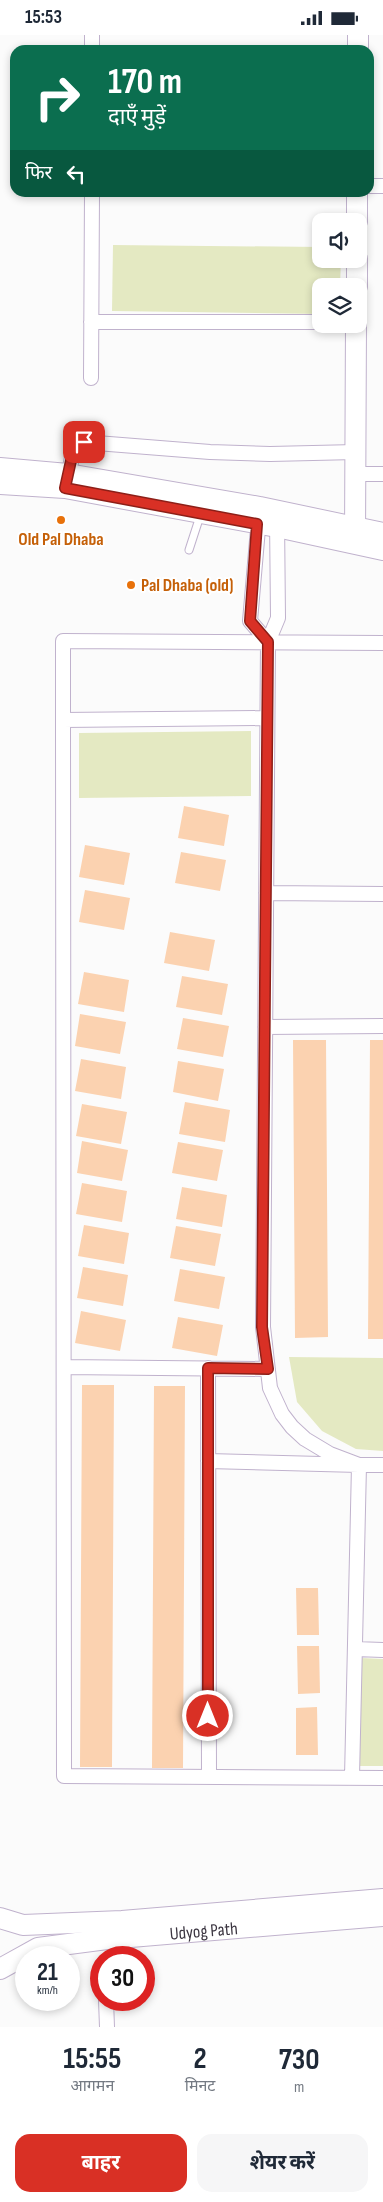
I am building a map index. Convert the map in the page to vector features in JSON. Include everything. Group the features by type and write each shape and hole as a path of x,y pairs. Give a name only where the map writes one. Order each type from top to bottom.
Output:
{"main road":[{"path":"357,197 357,213"},
{"path":"355,535 356,333"},
{"path":"3,476 67,481 268,517 355,535 383,533"},
{"path":"355,535 383,550"},
{"name":"Udyog Path","path":"0,1918 23,1925 122,1921 383,1899"},
{"name":"Udyog Path","path":"0,1969 38,1949 67,1944 106,1939 383,1916"}],"street":[{"path":"91,378 92,197"},
{"path":"91,322 312,323"},
{"path":"67,481 74,447 84,442 210,452 270,454 356,452"},
{"path":"355,474 383,474"},
{"path":"268,517 278,618 268,642 262,1327 270,1388 282,1414 305,1439 330,1455 359,1465"},
{"path":"268,517 250,621 268,642"},
{"path":"383,643 63,641 64,1776 208,1775 383,1778"},
{"path":"63,720 267,718"},
{"path":"266,893 383,893"},
{"path":"265,1027 383,1026"},
{"path":"64,1367 268,1369"},
{"path":"208,1368 208,1775"},
{"path":"208,1461 383,1465"},
{"path":"352,1777 359,1465"},
{"path":"355,1649 383,1650"},
{"path":"106,2011 107,2027"}],"lane":[{"path":"189,550 201,505"}],"green space":[{"path":"113,245 312,247 312,268 341,268 340,278 312,278 312,314 112,311"},
{"path":"251,731 251,796 79,798 79,733"},
{"path":"289,1357 383,1358 383,1451 356,1449 322,1431 297,1402"},
{"path":"361,1658 383,1659 383,1766 359,1766"}],"building":[{"path":"184,806 229,815 224,846 178,838"},
{"path":"85,845 130,853 124,885 79,877"},
{"path":"181,852 226,860 220,891 175,883"},
{"path":"85,890 130,898 124,930 79,922"},
{"path":"170,932 215,940 209,971 164,963"},
{"path":"84,972 129,980 124,1012 78,1004"},
{"path":"182,976 228,984 222,1015 176,1007"},
{"path":"80,1014 126,1022 120,1054 75,1046"},
{"path":"183,1018 229,1026 223,1057 177,1049"},
{"path":"293,1040 326,1040 328,1337 295,1338"},
{"path":"370,1040 383,1040 383,1339 368,1339"},
{"path":"81,1059 126,1067 121,1099 75,1091"},
{"path":"178,1061 224,1069 218,1101 173,1092"},
{"path":"185,1102 230,1110 225,1142 179,1134"},
{"path":"82,1104 127,1112 121,1144 76,1136"},
{"path":"82,1141 128,1150 122,1181 77,1173"},
{"path":"178,1142 223,1150 217,1181 172,1173"},
{"path":"82,1183 127,1191 122,1222 76,1214"},
{"path":"182,1187 227,1195 222,1227 176,1219"},
{"path":"84,1225 129,1233 124,1264 78,1256"},
{"path":"176,1226 221,1234 215,1266 170,1258"},
{"path":"83,1267 128,1275 123,1306 77,1298"},
{"path":"180,1269 225,1277 219,1309 174,1301"},
{"path":"81,1311 126,1320 120,1351 75,1343"},
{"path":"178,1317 223,1325 217,1356 172,1348"},
{"path":"82,1385 114,1385 112,1767 80,1767"},
{"path":"154,1386 185,1386 183,1768 152,1768"},
{"path":"296,1588 318,1588 319,1635 297,1635"},
{"path":"297,1646 319,1646 320,1693 298,1694"},
{"path":"317,1707 318,1755 296,1755 296,1708"}],"place":[{"name":"Old Pal Dhaba","path":"61,520"},
{"name":"Pal Dhaba (old)","path":"131,585"}],"route":[{"path":"84,442 74,447 65,488 257,524 250,621 268,642 262,1327 268,1369 208,1368 208,1716"}]}
